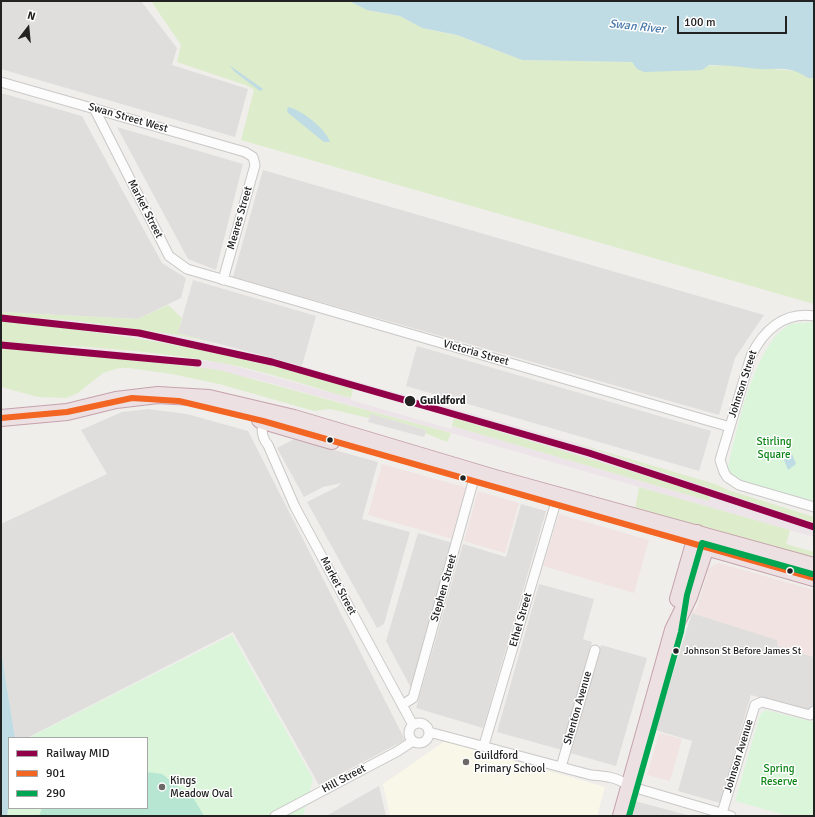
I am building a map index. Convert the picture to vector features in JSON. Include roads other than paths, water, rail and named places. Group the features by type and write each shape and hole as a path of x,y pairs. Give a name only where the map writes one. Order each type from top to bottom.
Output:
{"highway":[{"path":"1,418 68,412 132,398 179,401 309,423 463,468 556,500"},
{"path":"267,417 352,447 473,482 556,500 701,540 814,566"},
{"path":"309,423 310,429 314,433 352,447"},
{"path":"701,540 814,578"},
{"path":"621,816 674,630 679,593 701,540"}],"street":[{"name":"Swan Street West","path":"1,82 246,152 253,157"},
{"name":"Market Street","path":"94,108 169,256 187,269 223,280"},
{"name":"Meares Street","path":"223,280 255,165 253,157"},
{"name":"Victoria Street","path":"223,280 730,427"},
{"name":"Johnson Street","path":"814,316 804,315 787,318 769,328 757,344 751,356 720,460 727,477 739,485 814,507"},
{"name":"Market Street","path":"267,417 268,445 295,507 413,724"},
{"path":"463,468 472,475 473,482"},
{"name":"Stephen Street","path":"402,705 413,698 473,482"},
{"name":"Ethel Street","path":"484,745 556,500"},
{"name":"Shenton Avenue","path":"561,767 595,650"},
{"name":"Johnson Avenue","path":"726,815 755,705 762,702 810,715 814,711"},
{"path":"421,723 428,728 429,732 427,739 424,742 417,743 413,741 409,735 409,731 413,724 421,723"},
{"path":"429,732 484,745 591,775 606,776 620,780 629,786 726,815"},
{"name":"Hill Street","path":"275,816 398,751 413,741"}],"water":[{"name":"Swan River","path":"349,1 814,1 814,78 808,78 800,73 786,69 758,69 724,65 709,65 702,70 644,72 637,69 632,62 522,60 457,35 422,28 400,16 367,10"},
{"path":"229,65 263,89 260,91 235,72"},
{"path":"288,107 300,112 319,126 324,131 330,142 324,142 287,112"},
{"path":"792,454 796,464 788,470 784,460"},
{"path":"1,650 15,737 8,737 8,809 7,816 1,816"}],"rail line":[{"name":"MID","path":"1,318 139,333 272,362 589,453 814,527"},
{"name":"MID","path":"1,345 198,363"}],"place":[{"name":"Guildford","path":"410,401"},
{"name":"Johnson St Before James St","path":"676,651"},
{"name":"Guildford Primary School","path":"466,762"},
{"name":"Kings Meadow Oval","path":"162,787"}],"park label":[{"name":"Stirling Square","path":"774,448"},
{"name":"Spring Reserve","path":"779,775"}]}
